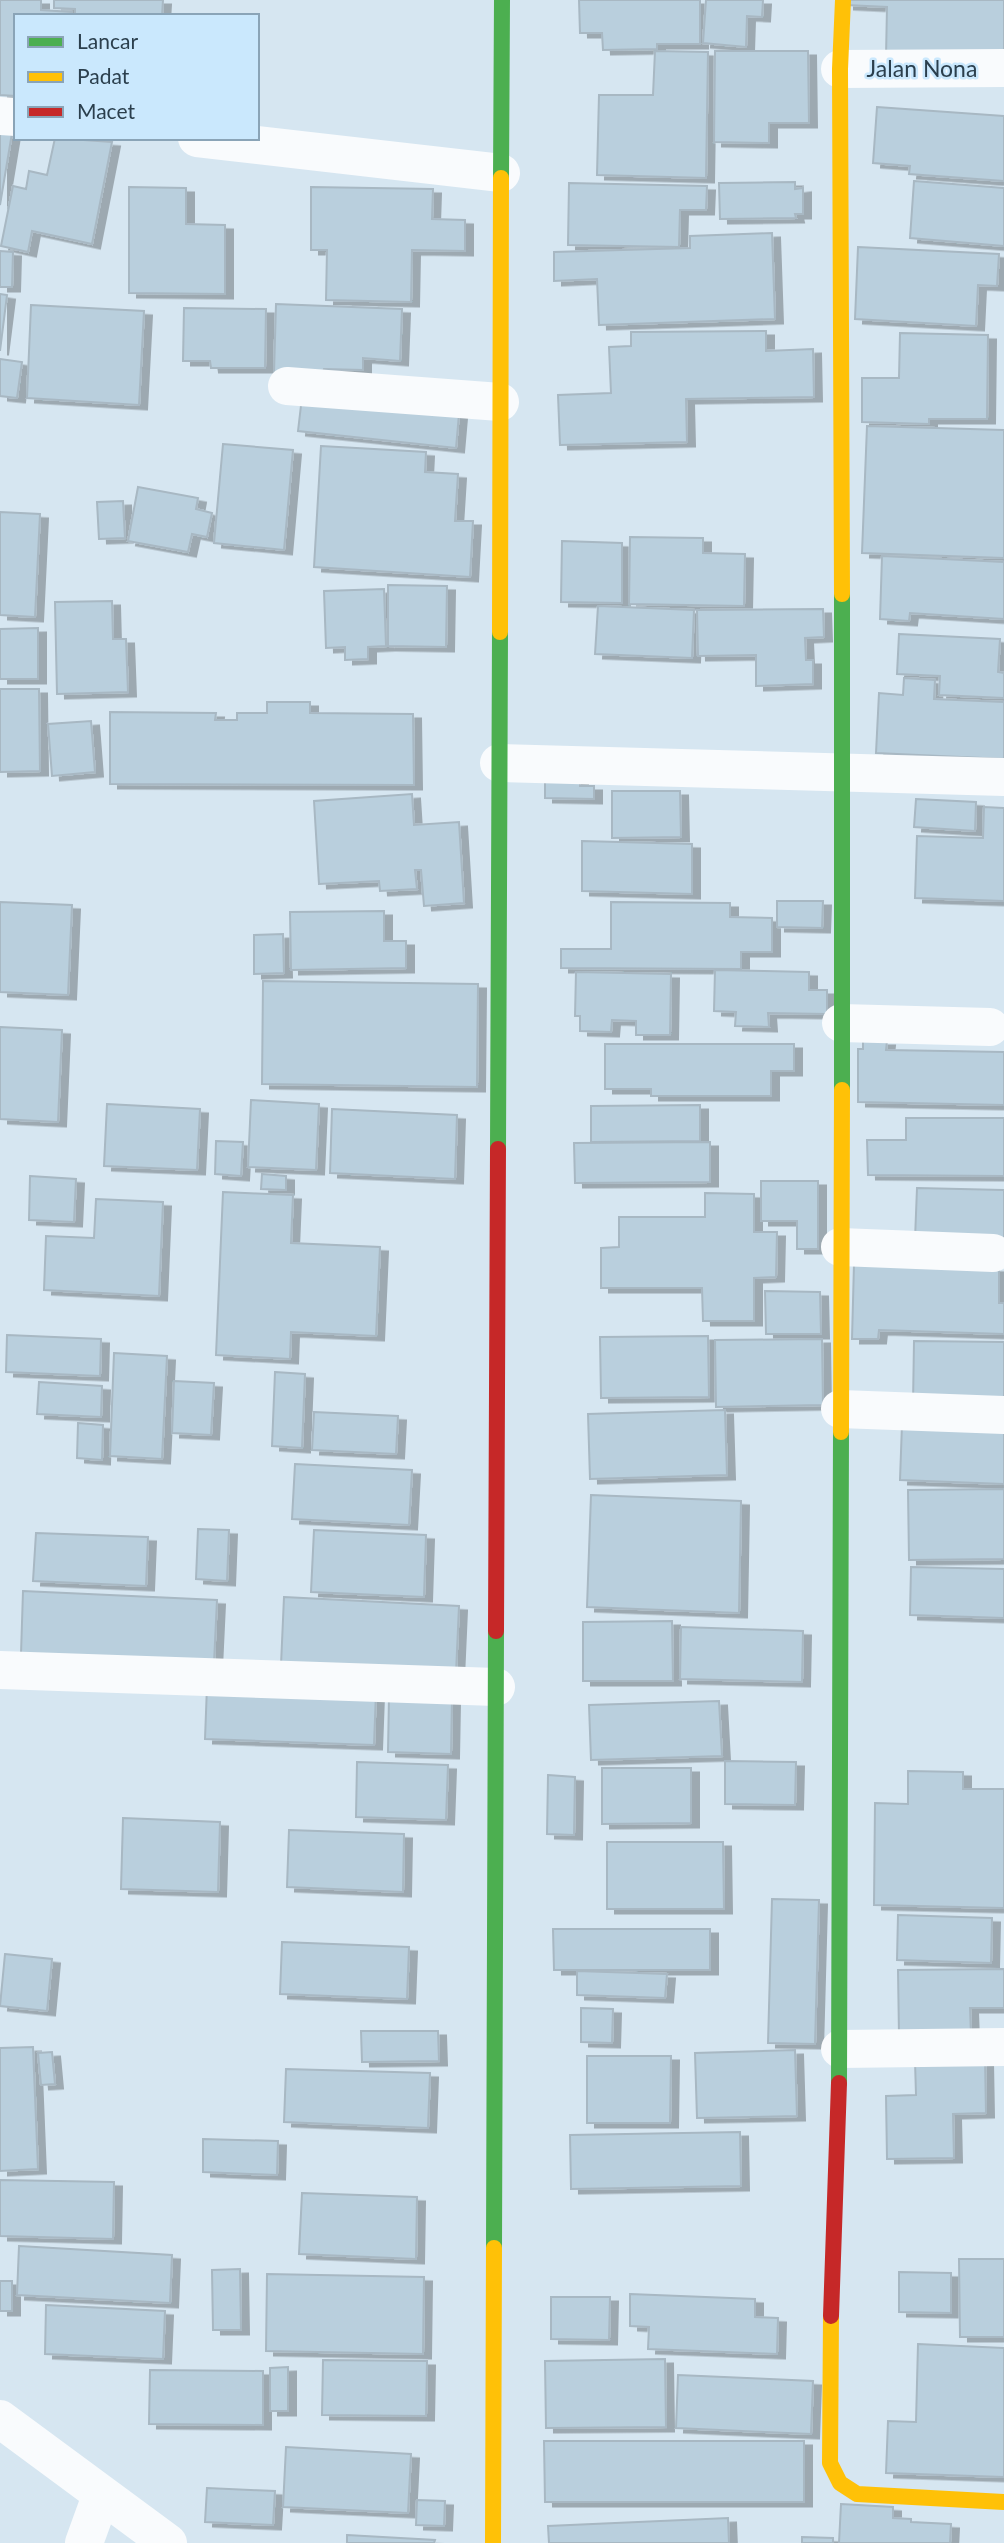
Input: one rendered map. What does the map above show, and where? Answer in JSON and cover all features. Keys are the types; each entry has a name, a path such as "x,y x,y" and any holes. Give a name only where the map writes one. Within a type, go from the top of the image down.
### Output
{"street":[{"path":"493,2543 502,0"},
{"path":"843,0 840,69 843,774 840,2049 828,2403 830,2463 840,2483 857,2494 1004,2502"},
{"name":"Jalan Nona","path":"840,69 1004,68"},
{"path":"214,140 501,173"},
{"path":"287,386 500,402"},
{"path":"499,763 1004,777"},
{"path":"841,1023 990,1027"},
{"path":"840,1247 993,1253"},
{"path":"840,1409 1004,1415"},
{"path":"0,1670 496,1687"},
{"path":"840,2049 1004,2047"},
{"path":"0,2419 168,2543"},
{"path":"84,2543 101,2496"}],"building":[{"path":"0,0 41,0 41,10 72,12 14,14 14,96 0,95"},
{"path":"54,0 163,0 162,14 75,14 75,9 54,8"},
{"path":"579,0 700,0 700,44 657,44 657,49 603,50 602,33 580,33"},
{"path":"706,0 763,0 762,17 747,16 746,47 703,43"},
{"path":"846,0 1004,0 1004,60 886,57 887,7 846,5"},
{"path":"655,51 708,52 706,178 597,175 599,95 653,95"},
{"path":"715,51 808,51 809,123 769,123 769,143 714,142"},
{"path":"877,107 1004,116 1004,181 909,174 910,166 873,163"},
{"path":"0,125 13,127 0,205"},
{"path":"55,140 112,142 92,244 32,231 28,252 1,246 13,186 26,189 29,171 47,175"},
{"path":"914,181 1004,188 1004,246 910,238"},
{"path":"795,182 795,189 803,188 803,214 795,214 796,218 720,219 719,183"},
{"path":"569,183 707,186 706,210 680,210 679,247 568,245"},
{"path":"129,187 186,188 186,224 225,225 225,294 129,293"},
{"path":"311,187 433,189 432,219 465,220 465,251 412,250 411,302 326,300 327,250 311,250"},
{"path":"772,233 775,319 599,325 597,279 554,281 554,252 690,248 690,236"},
{"path":"858,247 999,254 997,286 978,285 976,326 855,319"},
{"path":"0,251 13,252 12,287 0,287"},
{"path":"0,294 7,295 0,351"},
{"path":"276,304 402,309 400,361 363,358 363,370 324,369 323,375 274,373"},
{"path":"31,305 144,311 139,405 27,398"},
{"path":"184,308 266,309 265,368 211,368 210,361 183,361"},
{"path":"766,331 766,351 813,349 814,397 686,399 687,442 560,445 558,395 611,393 609,347 631,346 631,332"},
{"path":"900,333 988,335 987,419 929,419 929,424 862,422 862,378 899,378"},
{"path":"0,359 22,362 17,398 0,396"},
{"path":"302,397 459,414 456,448 298,431"},
{"path":"867,426 1004,430 1004,558 862,553"},
{"path":"223,444 293,450 284,550 214,543"},
{"path":"321,446 426,452 425,472 458,474 455,521 473,521 470,577 314,567"},
{"path":"138,487 198,498 196,509 212,513 207,537 192,534 188,552 128,541"},
{"path":"123,501 125,538 99,539 97,502"},
{"path":"0,512 40,514 35,617 0,615"},
{"path":"630,537 703,538 703,553 745,554 744,606 629,604"},
{"path":"562,541 622,543 622,603 561,602"},
{"path":"882,556 1004,562 1004,619 910,613 909,621 880,619"},
{"path":"388,585 447,586 446,647 388,646"},
{"path":"384,589 386,646 368,647 368,659 345,660 345,647 326,648 324,591"},
{"path":"112,601 113,639 126,639 128,692 57,694 55,602"},
{"path":"598,606 694,610 692,658 595,654"},
{"path":"823,609 824,637 805,638 806,660 813,660 813,684 756,686 756,655 698,656 697,610"},
{"path":"38,628 38,679 0,679 0,629"},
{"path":"899,634 1000,639 998,672 1004,673 1004,698 939,695 940,676 897,674"},
{"path":"904,678 935,680 934,699 1004,702 1004,759 876,753 879,693 903,695"},
{"path":"0,689 39,689 40,771 0,772"},
{"path":"267,702 310,702 310,713 413,714 414,785 110,784 110,712 216,713 215,720 237,720 237,713 267,713"},
{"path":"91,721 95,772 52,776 48,724"},
{"path":"545,773 580,775 580,786 594,786 594,799 545,798"},
{"path":"612,791 680,791 681,837 612,838"},
{"path":"412,794 414,825 459,822 464,903 424,906 421,870 415,870 417,889 380,891 379,881 319,884 314,801"},
{"path":"916,799 976,802 975,831 914,827"},
{"path":"984,807 1004,808 1004,901 915,898 917,836 983,838"},
{"path":"582,841 692,844 692,894 582,891"},
{"path":"777,901 823,901 822,928 777,927"},
{"path":"0,902 72,905 68,995 0,992"},
{"path":"611,902 730,903 730,917 772,918 772,952 741,952 741,969 561,968 561,949 611,949"},
{"path":"384,911 384,941 406,941 406,968 291,970 290,912"},
{"path":"283,934 284,973 254,974 254,935"},
{"path":"715,970 809,972 809,990 827,990 827,1014 768,1013 769,1027 735,1026 736,1012 714,1011"},
{"path":"576,972 671,974 670,1035 636,1035 636,1021 612,1020 611,1032 580,1031 580,1016 575,1016"},
{"path":"263,981 478,984 477,1087 262,1084"},
{"path":"0,1027 62,1030 58,1122 0,1119"},
{"path":"863,1041 887,1041 886,1050 1004,1052 1004,1105 858,1102 858,1049 863,1049"},
{"path":"605,1044 794,1044 794,1071 771,1071 771,1096 651,1096 651,1089 605,1089"},
{"path":"251,1100 319,1104 316,1170 248,1167"},
{"path":"107,1104 200,1109 197,1170 104,1166"},
{"path":"700,1105 700,1141 591,1142 591,1106"},
{"path":"332,1109 457,1115 455,1179 330,1173"},
{"path":"906,1118 1004,1118 1004,1176 868,1175 867,1140 906,1140"},
{"path":"216,1141 243,1142 241,1176 215,1174"},
{"path":"710,1142 710,1182 575,1183 574,1143"},
{"path":"262,1174 286,1176 286,1190 261,1189"},
{"path":"30,1176 76,1179 74,1222 29,1220"},
{"path":"761,1181 818,1181 818,1249 797,1249 797,1221 761,1221"},
{"path":"917,1188 1004,1190 1004,1242 915,1239"},
{"path":"223,1192 293,1195 291,1243 380,1247 376,1336 291,1332 290,1359 216,1355"},
{"path":"705,1193 754,1194 754,1232 777,1232 776,1277 754,1278 754,1321 703,1321 702,1288 601,1288 601,1248 619,1247 619,1217 705,1217"},
{"path":"96,1199 163,1202 159,1296 44,1290 46,1236 94,1238"},
{"path":"854,1264 999,1268 999,1303 1004,1303 1004,1334 879,1330 878,1339 852,1339"},
{"path":"765,1291 820,1292 821,1334 766,1334"},
{"path":"7,1335 101,1339 100,1376 6,1372"},
{"path":"708,1336 709,1397 601,1398 600,1337"},
{"path":"822,1339 823,1405 716,1407 715,1340"},
{"path":"914,1341 1004,1342 1004,1406 913,1404"},
{"path":"114,1353 167,1356 162,1459 110,1456"},
{"path":"275,1372 305,1374 302,1448 272,1446"},
{"path":"174,1381 214,1383 211,1435 172,1433"},
{"path":"39,1382 102,1386 101,1417 37,1414"},
{"path":"725,1410 727,1475 590,1479 588,1414"},
{"path":"314,1412 398,1416 396,1454 312,1450"},
{"path":"78,1423 103,1425 102,1460 77,1458"},
{"path":"902,1424 1004,1428 1004,1484 900,1480"},
{"path":"295,1464 412,1470 409,1525 292,1519"},
{"path":"1004,1489 1004,1559 909,1560 908,1490"},
{"path":"591,1495 741,1501 739,1613 587,1607"},
{"path":"198,1529 229,1530 227,1581 196,1579"},
{"path":"314,1530 426,1535 424,1597 311,1592"},
{"path":"36,1533 148,1537 146,1586 33,1581"},
{"path":"911,1567 1004,1569 1004,1618 910,1615"},
{"path":"23,1591 217,1600 214,1663 21,1654"},
{"path":"284,1597 459,1606 456,1673 281,1665"},
{"path":"672,1621 673,1681 583,1681 583,1622"},
{"path":"681,1627 803,1631 802,1682 680,1679"},
{"path":"207,1686 376,1692 374,1745 205,1739"},
{"path":"389,1696 452,1698 451,1754 388,1752"},
{"path":"719,1701 722,1756 591,1760 589,1705"},
{"path":"725,1761 796,1762 795,1805 725,1804"},
{"path":"357,1762 448,1765 446,1820 356,1817"},
{"path":"602,1768 691,1768 691,1823 602,1824"},
{"path":"908,1771 963,1772 963,1789 1004,1789 1004,1908 874,1905 875,1803 908,1804"},
{"path":"548,1775 575,1777 574,1835 547,1834"},
{"path":"123,1818 220,1822 218,1892 121,1889"},
{"path":"289,1830 404,1834 403,1892 287,1887"},
{"path":"607,1842 723,1842 724,1909 607,1909"},
{"path":"772,1899 819,1900 815,2044 768,2043"},
{"path":"898,1915 992,1918 991,1963 897,1960"},
{"path":"553,1929 710,1929 710,1970 554,1970"},
{"path":"282,1942 409,1947 407,1999 280,1994"},
{"path":"5,1954 52,1959 47,2011 0,2006"},
{"path":"1004,1969 1004,2008 970,2008 971,2035 899,2036 898,1970"},
{"path":"577,1971 667,1974 665,1998 577,1995"},
{"path":"581,2008 613,2009 612,2043 581,2042"},
{"path":"361,2031 438,2031 439,2061 362,2062"},
{"path":"33,2047 38,2169 0,2171 0,2048"},
{"path":"795,2050 797,2116 697,2118 695,2053"},
{"path":"52,2052 55,2084 41,2085 38,2053"},
{"path":"587,2056 671,2056 670,2123 587,2123"},
{"path":"985,2058 986,2113 953,2114 954,2158 887,2159 886,2096 916,2095 915,2061"},
{"path":"286,2069 430,2073 428,2128 284,2122"},
{"path":"740,2132 741,2186 571,2189 570,2135"},
{"path":"203,2139 278,2141 277,2175 203,2172"},
{"path":"0,2180 114,2182 113,2239 0,2236"},
{"path":"302,2193 417,2197 416,2259 299,2254"},
{"path":"19,2246 172,2255 170,2303 17,2295"},
{"path":"959,2259 1004,2259 1004,2337 960,2337"},
{"path":"240,2269 241,2330 213,2330 212,2270"},
{"path":"899,2272 951,2273 951,2313 899,2312"},
{"path":"267,2274 424,2277 423,2354 266,2351"},
{"path":"0,2281 12,2281 12,2311 0,2311"},
{"path":"630,2294 755,2299 755,2317 778,2318 777,2354 648,2349 649,2327 630,2326"},
{"path":"551,2297 610,2297 609,2340 551,2339"},
{"path":"46,2305 165,2311 163,2359 45,2354"},
{"path":"918,2344 1004,2348 1004,2477 886,2473 888,2421 916,2422"},
{"path":"665,2359 666,2427 546,2428 545,2361"},
{"path":"323,2360 427,2361 426,2416 322,2415"},
{"path":"288,2367 288,2411 270,2411 270,2368"},
{"path":"150,2370 263,2371 263,2425 149,2424"},
{"path":"678,2375 813,2381 811,2434 676,2428"},
{"path":"544,2441 804,2441 804,2502 545,2502"},
{"path":"286,2447 411,2454 408,2513 283,2507"},
{"path":"207,2488 275,2491 273,2525 205,2522"},
{"path":"417,2500 445,2501 444,2526 416,2525"},
{"path":"841,2504 893,2507 893,2518 911,2519 911,2522 951,2524 950,2543 839,2543"},
{"path":"728,2518 729,2543 549,2543 548,2526"},
{"path":"347,2535 435,2540 434,2543 347,2543"},
{"path":"802,2537 833,2538 833,2543 802,2543"}],"traffic: fast":[{"path":"501,178 502,0"},
{"path":"842,594 842,1090"},
{"path":"498,1149 500,632"},
{"path":"839,2083 841,1432"},
{"path":"494,2248 496,1631"}],"traffic: slow":[{"path":"842,594 840,69 843,0"},
{"path":"500,632 501,178"},
{"path":"841,1432 842,1090"},
{"path":"493,2543 494,2248"},
{"path":"831,2316 830,2463 840,2483 857,2494 1004,2502"}],"traffic: jam":[{"path":"496,1631 498,1149"},
{"path":"831,2316 839,2083"}]}
